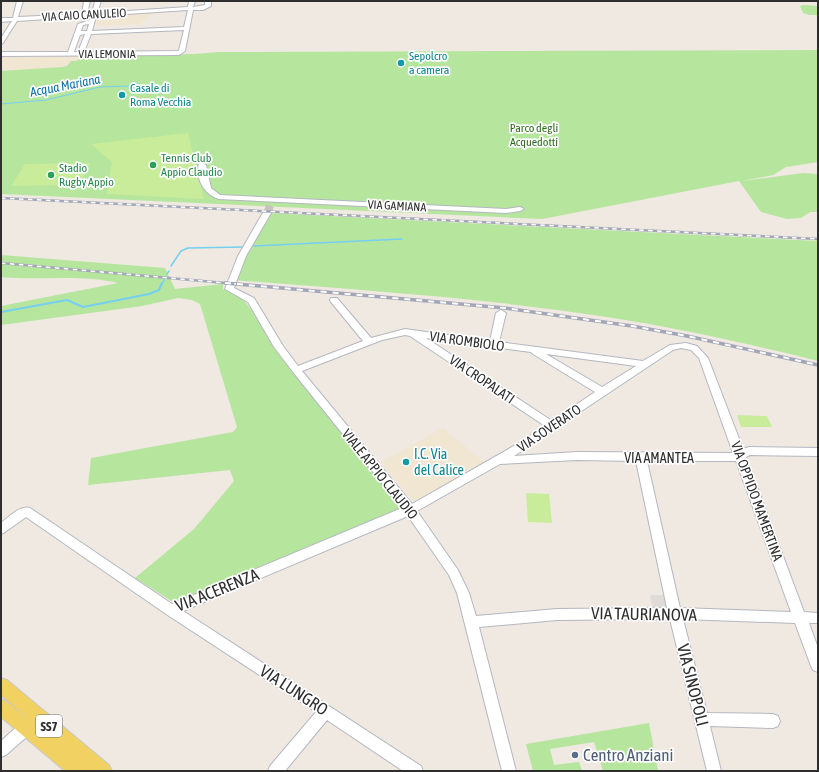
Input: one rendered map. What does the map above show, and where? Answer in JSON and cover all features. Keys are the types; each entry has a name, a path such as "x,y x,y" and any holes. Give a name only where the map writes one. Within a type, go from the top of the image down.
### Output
{"main road":[{"name":"SS7","path":"1,685 103,771"},
{"name":"SS7","path":"1,707 79,771"}],"street":[{"path":"1,42 15,19 20,1"},
{"path":"84,15 87,1"},
{"path":"81,52 95,14 98,1"},
{"path":"78,33 188,28 192,1"},
{"name":"VIA CAIO CANULEIO","path":"1,20 207,7 208,1"},
{"path":"72,52 81,24 92,21"},
{"name":"VIA LEMONIA","path":"1,54 72,52 179,53 182,51 188,28"},
{"path":"202,165 207,190 212,194 271,206"},
{"name":"VIA GAMIANA","path":"271,206 506,210 520,208"},
{"name":"VIALE APPIO CLAUDIO","path":"271,206 255,236 242,255 228,288 251,300 279,347 296,370 410,510 454,574 463,593 509,771"},
{"path":"334,300 369,342"},
{"path":"494,345 501,313"},
{"name":"VIA ROMBIOLO","path":"296,370 397,333 412,333 644,364"},
{"name":"VIA CROPALATI","path":"412,333 552,426"},
{"name":"VIA SOVERATO","path":"410,510 499,461 644,364 672,347 685,346"},
{"name":"VIA OPPIDO MAMERTINA","path":"685,346 695,349 701,354 818,666"},
{"path":"533,350 602,392"},
{"name":"VIA AMANTEA","path":"499,461 567,456 709,458 740,455 748,451 818,452"},
{"name":"VIA SINOPOLI","path":"641,458 676,614 714,771"},
{"name":"VIA ACERENZA","path":"1,529 26,511 171,610 410,510"},
{"name":"VIA LUNGRO","path":"171,610 416,771"},
{"name":"VIA TAURIANOVA","path":"471,622 558,613 676,614 818,618"},
{"path":"275,771 326,711"},
{"path":"701,719 773,721"},
{"path":"1,750 26,728"}],"shaded area":[{"path":"151,12 150,17 139,24 96,26 99,15"},
{"path":"1,56 81,56 77,61 62,67 1,71"},
{"path":"443,428 486,464 414,502 381,462"},
{"path":"650,595 672,595 675,614 654,614"}],"green space":[{"path":"800,6 818,6 818,15 803,13"},
{"name":"Parco degli Acquedotti","path":"818,50 818,162 786,167 773,175 742,181 803,173 818,174 818,212 810,212 801,218 787,219 761,212 739,181 542,219 1,194 1,71 62,67 67,66 71,61 77,61 81,56 195,54 219,52"},
{"name":"Tennis Club Appio Claudio","path":"188,133 204,199 107,194 112,162 91,144"},
{"name":"Stadio Rugby Appio","path":"90,163 79,185 11,186 25,164"},
{"path":"270,213 818,241 818,361 687,331 561,310 421,295 234,280"},
{"path":"1,255 165,268 175,289 223,284 223,289 243,299 404,508 173,602 135,578 194,529 234,481 230,470 88,485 91,458 233,432 237,427 200,304 192,300 178,298 142,306 1,325 1,306 118,283 104,280 75,278 1,277"},
{"path":"737,415 767,416 772,427 741,427"},
{"path":"526,493 549,494 552,523 528,522"},
{"path":"649,723 658,771 603,771 594,742 550,749 554,765 579,762 582,771 533,771 526,744"}],"waterway":[{"name":"Acqua Mariana","path":"1,104 46,100 100,87 128,86 138,83"},
{"path":"253,246 402,239"},
{"path":"171,266 181,251 188,248 243,247"},
{"path":"162,284 165,278"},
{"path":"1,312 67,300 83,307 149,294 159,290 162,283"}],"tunnel":[{"path":"267,213 271,204"}],"railway":[{"path":"1,198 818,239"},
{"path":"1,263 236,284"},
{"path":"225,283 505,308 632,326 687,336 818,365"}],"place":[{"name":"Sepolcro a camera","path":"401,63"},
{"name":"Casale di Roma Vecchia","path":"122,95"},
{"name":"Tennis Club Appio Claudio","path":"153,165"},
{"name":"Stadio Rugby Appio","path":"51,175"},
{"name":"I.C. Via del Calice","path":"406,462"},
{"name":"Centro Anziani","path":"575,755"}]}
